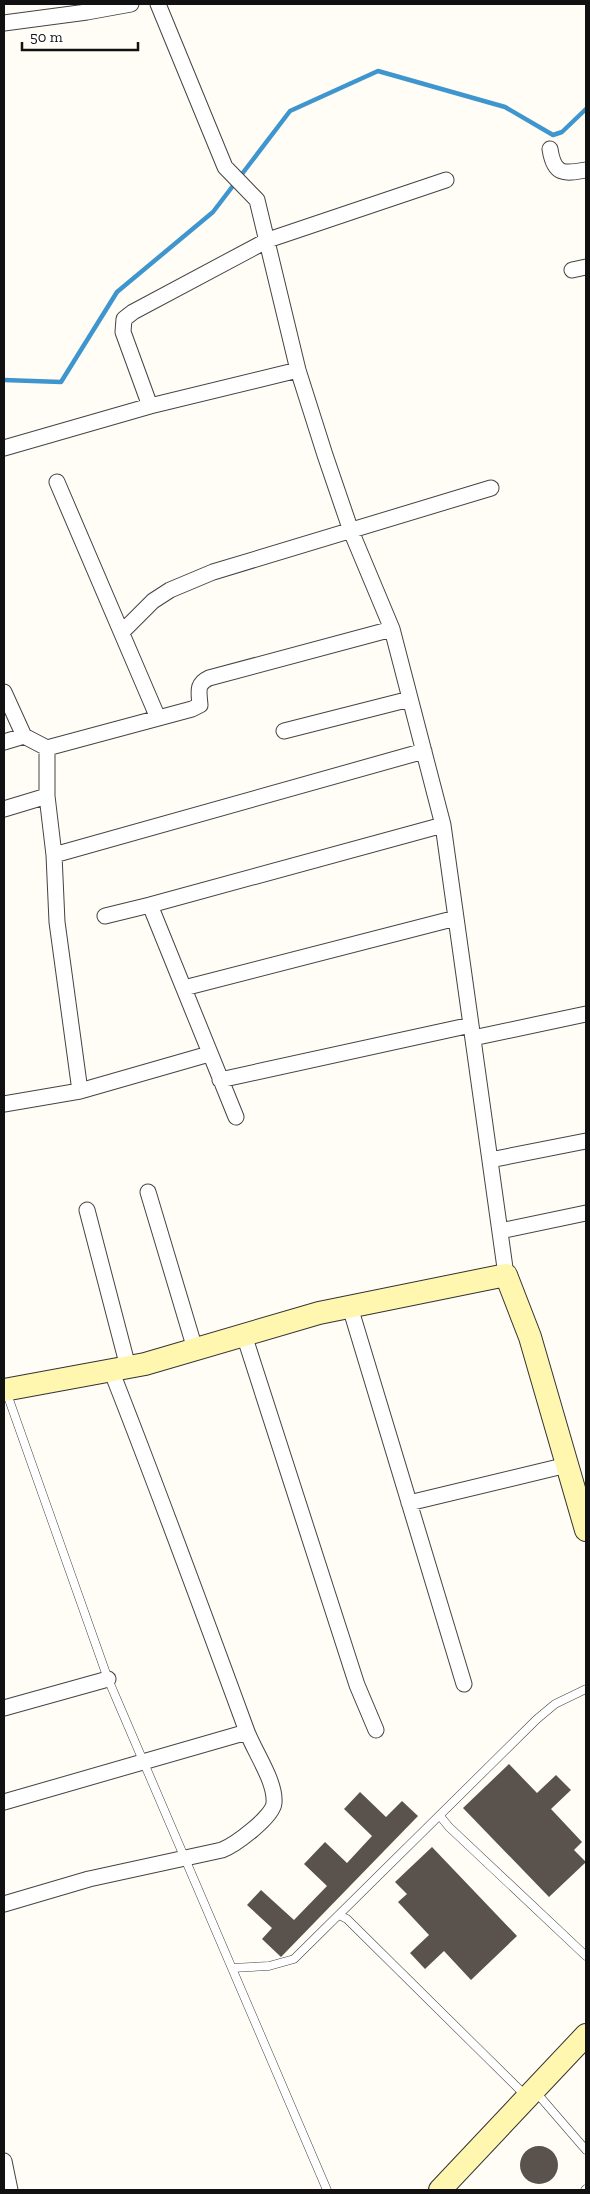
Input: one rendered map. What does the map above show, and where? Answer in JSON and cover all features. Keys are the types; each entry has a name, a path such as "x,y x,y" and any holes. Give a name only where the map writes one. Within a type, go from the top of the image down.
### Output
{"street":[{"path":"4,23 131,4"},
{"path":"158,4 225,167 257,200 298,370 351,531 392,629 443,825 506,1276 530,1336 586,1530"},
{"path":"550,149 552,164 558,170 568,173 586,170"},
{"path":"150,406 123,332 124,319 132,312 268,240 446,180"},
{"path":"4,448 150,406 298,370"},
{"path":"57,482 158,718"},
{"path":"122,632 153,602 170,590 213,572 491,488"},
{"path":"4,692 24,736 47,748 198,707 200,705 199,686 210,678 392,629"},
{"path":"284,731 410,699"},
{"path":"4,742 24,736"},
{"path":"47,748 46,796 54,855 57,922 80,1091"},
{"path":"54,855 424,751"},
{"path":"4,809 46,796"},
{"path":"105,916 150,906 443,825"},
{"path":"150,906 236,1117"},
{"path":"184,988 456,918"},
{"path":"220,1080 472,1032 586,1014"},
{"path":"4,1104 80,1091 209,1054"},
{"path":"490,1160 586,1142"},
{"path":"148,1192 195,1349"},
{"path":"4,1904 90,1879 234,1846 268,1814 274,1804 273,1790 247,1732 120,1368 87,1210"},
{"path":"500,1231 586,1213"},
{"path":"4,1387 144,1364 319,1313 506,1276"},
{"path":"350,1307 464,1684"},
{"path":"244,1335 356,1685 376,1730"},
{"path":"409,1503 567,1465"},
{"path":"4,1708 108,1679"},
{"path":"4,1802 247,1732"},
{"path":"440,2190 586,2035"},
{"path":"4,2161 10,2190"}],"lane":[{"path":"4,1387 108,1679 327,2190"},
{"path":"232,1968 269,1966 294,1959 549,1709 555,1704 586,1690"},
{"path":"440,1816 456,1834 586,1956"},
{"path":"339,1915 354,1926 531,2094 586,2150"}],"building":[{"path":"509,1764 537,1793 556,1775 571,1790 551,1809 582,1842 574,1850 586,1862 549,1897 463,1808"},
{"path":"360,1792 386,1817 402,1801 418,1816 281,1957 262,1939 272,1928 247,1905 261,1890 294,1920 327,1886 304,1864 325,1842 347,1863 372,1836 344,1809"},
{"path":"432,1847 517,1936 471,1980 444,1951 425,1969 410,1953 429,1935 398,1902 407,1894 395,1882"},
{"path":"539,2146 553,2151 558,2165 553,2179 539,2184 525,2179 520,2165 525,2151"}],"waterway":[{"path":"4,380 61,382 117,292 213,212 290,111 378,71 505,107 553,135 562,132 586,109"}]}
